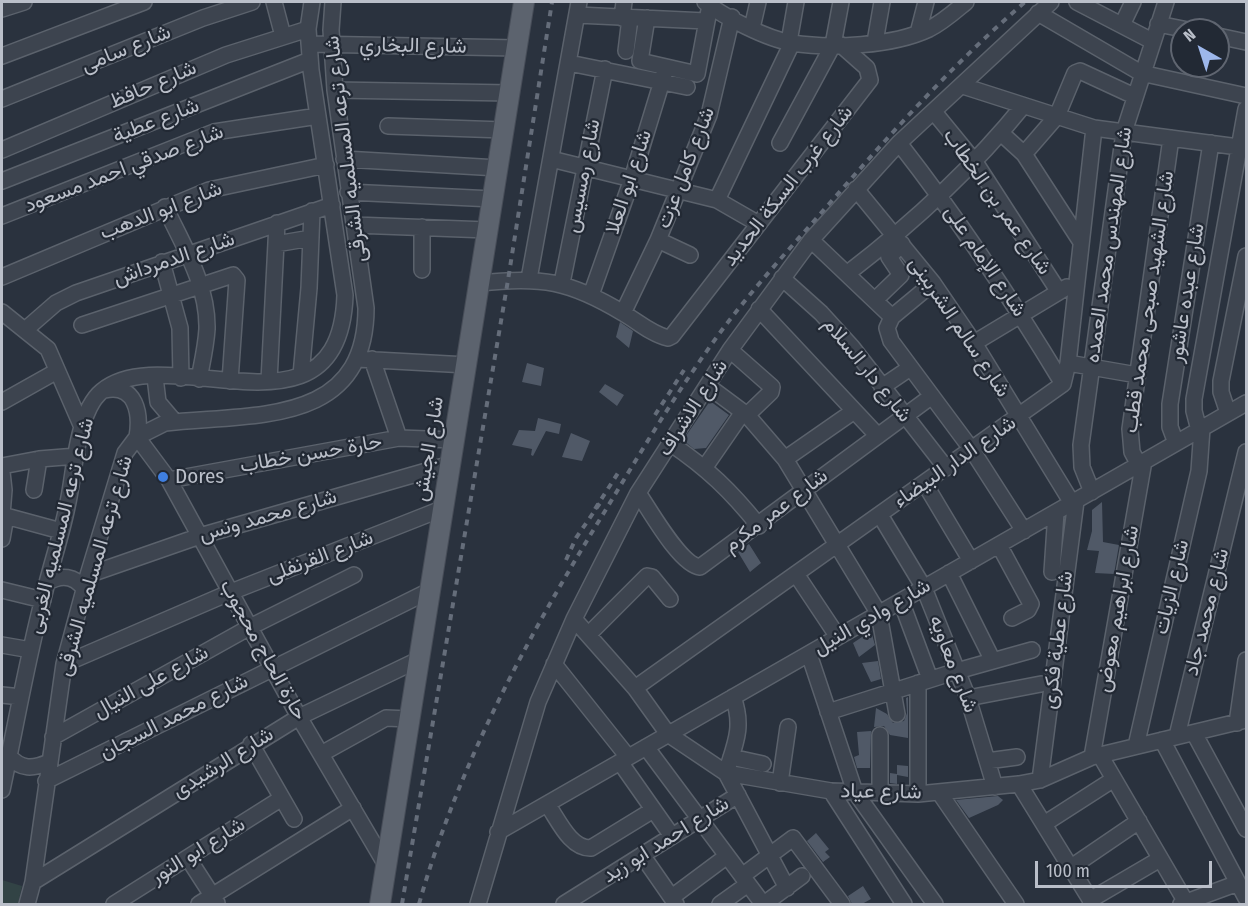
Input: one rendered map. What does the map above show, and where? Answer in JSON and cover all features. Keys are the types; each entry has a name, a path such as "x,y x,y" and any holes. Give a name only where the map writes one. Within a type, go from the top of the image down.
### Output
{"main road":[{"name":"شارع الجيش","path":"380,904 524,2"}],"street":[{"path":"2,9 24,2"},
{"path":"2,56 144,2"},
{"name":"شارع سامى","path":"2,99 203,18 252,2"},
{"path":"274,2 283,36"},
{"name":"شارع ترعه المسلميه الغربى","path":"2,784 31,650 61,531 82,427 92,405 102,391 129,380 155,376 269,381 300,375 309,372 327,354 342,319 345,295 310,60 308,36 312,2"},
{"name":"شارع ترعه المسلميه الشرقى","path":"27,904 33,882 64,664 125,453 137,437 156,425 296,410 314,402 335,388 365,359 366,308 335,90 332,44 333,2"},
{"path":"624,2 626,51"},
{"path":"752,28 758,2"},
{"path":"717,200 790,43 796,2"},
{"path":"780,143 837,45 842,2"},
{"path":"875,42 882,2"},
{"path":"918,33 926,2"},
{"path":"569,63 664,75 696,74 708,3 772,38 790,43 837,45 875,42 918,33 950,16 966,2"},
{"name":"شارع الاشراف","path":"478,904 538,702 574,619 638,493 730,350 811,240 899,143 1051,2"},
{"path":"1077,2 1152,41"},
{"path":"1122,25 1133,2"},
{"name":"شارع المهندس محمد العمده","path":"1092,492 1085,477 1080,456 1124,132 1141,73 1166,2"},
{"path":"529,279 578,8 626,18 706,21"},
{"path":"1038,13 1141,73 1246,96"},
{"name":"شارع كامل عزت","path":"623,313 658,240 709,115 732,17"},
{"path":"647,18 639,60 687,87"},
{"path":"1158,24 1170,26"},
{"name":"شارع حافظ","path":"2,150 226,55 283,36 308,36"},
{"name":"شارع البخاري","path":"308,36 332,44 517,48"},
{"path":"1230,39 1246,42"},
{"name":"شارع غرب السكة الحديد","path":"623,313 661,336 672,336 678,330 757,223 870,80 867,68 837,45"},
{"name":"شارع عطية","path":"2,181 310,60"},
{"name":"شارع رمسيس","path":"562,283 605,69"},
{"path":"1024,154 1057,116 1072,76 1080,71 1134,96"},
{"name":"شارع ابو العلا","path":"591,295 632,179 664,75"},
{"path":"963,86 1094,128 1243,148"},
{"path":"335,90 510,93"},
{"path":"875,300 896,281 901,273 889,255 899,240 975,162 1023,106"},
{"name":"شارع الزيات","path":"1136,746 1199,471 1201,429 1194,411 1194,399 1243,148 1246,109"},
{"name":"شارع عمر بن الخطاب","path":"934,112 975,162 1059,292"},
{"name":"شارع صدقي احمد مسعود","path":"2,216 214,132 318,116"},
{"path":"388,126 504,130"},
{"path":"1063,384 1068,363 1094,128"},
{"path":"1001,133 1024,154 1081,242"},
{"name":"شارع الشهيد صبحى محمد قطب","path":"1142,463 1130,441 1137,375 1171,138"},
{"name":"شارع الإمام على","path":"899,143 940,196 1021,314 1063,384"},
{"name":"شارع عبده عاشور","path":"1176,444 1170,427 1170,404 1211,143"},
{"path":"344,159 498,168"},
{"path":"551,159 717,200 757,223"},
{"name":"شارع ابو الدهب","path":"2,277 165,207 232,184 326,165"},
{"name":"شارع سالم الشربينى","path":"856,189 933,283 974,343 1074,502"},
{"path":"348,192 493,199"},
{"name":"شارع الدمرداش","path":"25,330 65,298 186,253 332,205"},
{"path":"165,207 200,284 207,328 199,379"},
{"path":"300,375 312,211"},
{"path":"269,381 277,223"},
{"path":"354,225 488,230"},
{"path":"422,227 422,270"},
{"path":"276,244 311,238"},
{"path":"658,240 690,255"},
{"path":"811,240 848,273 892,318"},
{"path":"848,273 899,240"},
{"path":"1228,413 1221,392 1221,381 1246,256"},
{"path":"162,262 180,328 181,378"},
{"path":"82,325 200,284 235,276 237,280 230,381"},
{"name":"شارع دار السلام","path":"782,278 821,313 946,468"},
{"path":"480,283 529,279 562,283 591,295 623,313"},
{"path":"896,281 913,302"},
{"path":"974,343 1076,281"},
{"path":"933,283 892,318 887,325 888,336 972,450 1024,531"},
{"path":"759,309 878,436"},
{"path":"2,312 46,346 82,427"},
{"path":"705,467 745,414 771,392 772,387 730,350"},
{"path":"399,438 365,359 467,365"},
{"path":"1068,363 1137,375"},
{"path":"882,387 910,368"},
{"path":"2,402 57,371"},
{"path":"155,376 158,402 175,422"},
{"name":"شارع الدار البيضاء","path":"635,688 1063,384"},
{"path":"708,386 745,414 785,459 879,614 897,714"},
{"path":"102,391 119,390 132,398 139,419 137,437"},
{"name":"شارع عمر مكرم","path":"638,493 680,554 697,567 705,565 932,396"},
{"name":"شارع وادي النيل","path":"498,832 1246,403"},
{"path":"785,459 854,411"},
{"name":"حارة الحاج محجوب","path":"137,437 169,480 299,717 386,865"},
{"name":"حارة حسن خطاب","path":"169,480 399,438 455,440"},
{"path":"670,443 705,467 735,496 759,526"},
{"name":"شارع محمد جاد","path":"1169,738 1246,452"},
{"path":"2,466 39,459 77,456"},
{"path":"34,490 39,459"},
{"name":"شارع ابراهيم معوض","path":"1096,756 1142,463"},
{"name":"شارع محمد ونس","path":"86,582 200,536 451,464"},
{"path":"2,472 4,490 2,539"},
{"path":"925,484 971,561"},
{"name":"شارع عطية فكرى","path":"1040,780 1074,502"},
{"name":"شارع القرنفلى","path":"64,664 231,592 444,508"},
{"path":"1052,572 1056,512"},
{"name":"شارع معاويه","path":"880,515 924,588 968,698 994,787"},
{"path":"3,516 61,531"},
{"path":"999,545 1031,604 1028,610 1012,618"},
{"path":"949,573 993,661"},
{"path":"796,574 837,637"},
{"name":"شارع على النيال","path":"53,737 250,627 354,575"},
{"path":"588,635 647,576 652,577 670,599"},
{"path":"48,583 64,577 86,582"},
{"path":"2,590 43,600"},
{"name":"شارع محمد السجان","path":"46,781 431,590"},
{"path":"900,601 924,681 918,794"},
{"name":"شارع عياد","path":"574,619 635,688 668,734 726,773 780,783 831,791 918,794 1019,784 1040,780 1096,756 1169,738 1242,726"},
{"path":"2,645 31,650"},
{"path":"828,712 957,670 1032,650"},
{"path":"809,654 855,792 935,904"},
{"name":"شارع الرشيدى","path":"33,882 251,744 299,717 420,659"},
{"path":"1242,726 1246,660"},
{"path":"554,664 624,760 672,836"},
{"path":"968,698 1041,684"},
{"path":"2,695 21,697"},
{"path":"733,697 740,719 726,773 787,888"},
{"path":"321,754 386,718 410,719"},
{"path":"780,783 788,727"},
{"path":"1194,733 1246,828"},
{"path":"880,735 880,793"},
{"path":"1169,738 1246,898"},
{"path":"251,744 294,819"},
{"path":"646,747 763,904 802,876"},
{"path":"7,753 20,766 27,768 49,762"},
{"path":"1096,756 1114,779 1185,904 1238,883"},
{"path":"731,757 763,764"},
{"path":"987,760 1017,757"},
{"path":"1044,824 1114,779"},
{"path":"1019,784 1091,902 1161,859"},
{"path":"831,791 904,904"},
{"path":"939,792 1016,904"},
{"name":"شارع احمد ابو زيد","path":"564,904 738,795"},
{"name":"شارع ابو النور","path":"114,904 282,798"},
{"path":"547,804 575,844 585,849 591,848 654,810"},
{"path":"199,904 215,900 353,808"},
{"path":"1070,867 1139,822"},
{"path":"720,904 769,855 789,839 795,839 842,904"},
{"path":"642,855 674,901 727,856"},
{"path":"188,858 215,900"}],"shaded area":[{"path":"2,880 22,886 18,904 2,904"}],"building":[{"path":"620,322 633,331 629,348 616,337"},
{"path":"527,363 544,368 541,386 522,382"},
{"path":"605,384 624,395 617,406 599,392"},
{"path":"710,401 729,415 706,448 694,449 683,440"},
{"path":"538,418 561,424 559,434 546,431 533,456 531,455 532,449 512,445 519,430 535,431"},
{"path":"571,433 590,441 582,461 562,457"},
{"path":"1102,502 1103,542 1119,545 1114,574 1095,573 1099,551 1087,550 1092,531 1092,510"},
{"path":"749,544 761,563 750,572 738,552"},
{"path":"871,631 875,645 859,657 853,643"},
{"path":"878,661 881,679 871,682 862,663"},
{"path":"908,697 908,738 890,735 884,726 874,727 876,708 887,714 893,723 904,721 907,713 906,698"},
{"path":"871,731 870,768 857,768 854,757 859,755 857,732"},
{"path":"897,765 908,766 908,777 897,775 897,784 890,783 890,773 897,774"},
{"path":"998,796 1003,800 998,805 969,818 956,800"},
{"path":"816,833 829,849 825,852 830,857 823,862 807,841"},
{"path":"863,886 871,899 862,904 852,904 848,896"}],"railway":[{"path":"402,904 508,280 552,2"},
{"path":"419,904 454,801 475,751 523,653 577,558 691,374 748,298 876,151 948,74 1025,2"},
{"path":"655,415 684,370"},
{"path":"595,509 618,473"},
{"path":"566,560 576,538 600,503"}],"place":[{"name":"Dores","path":"163,477"}]}
